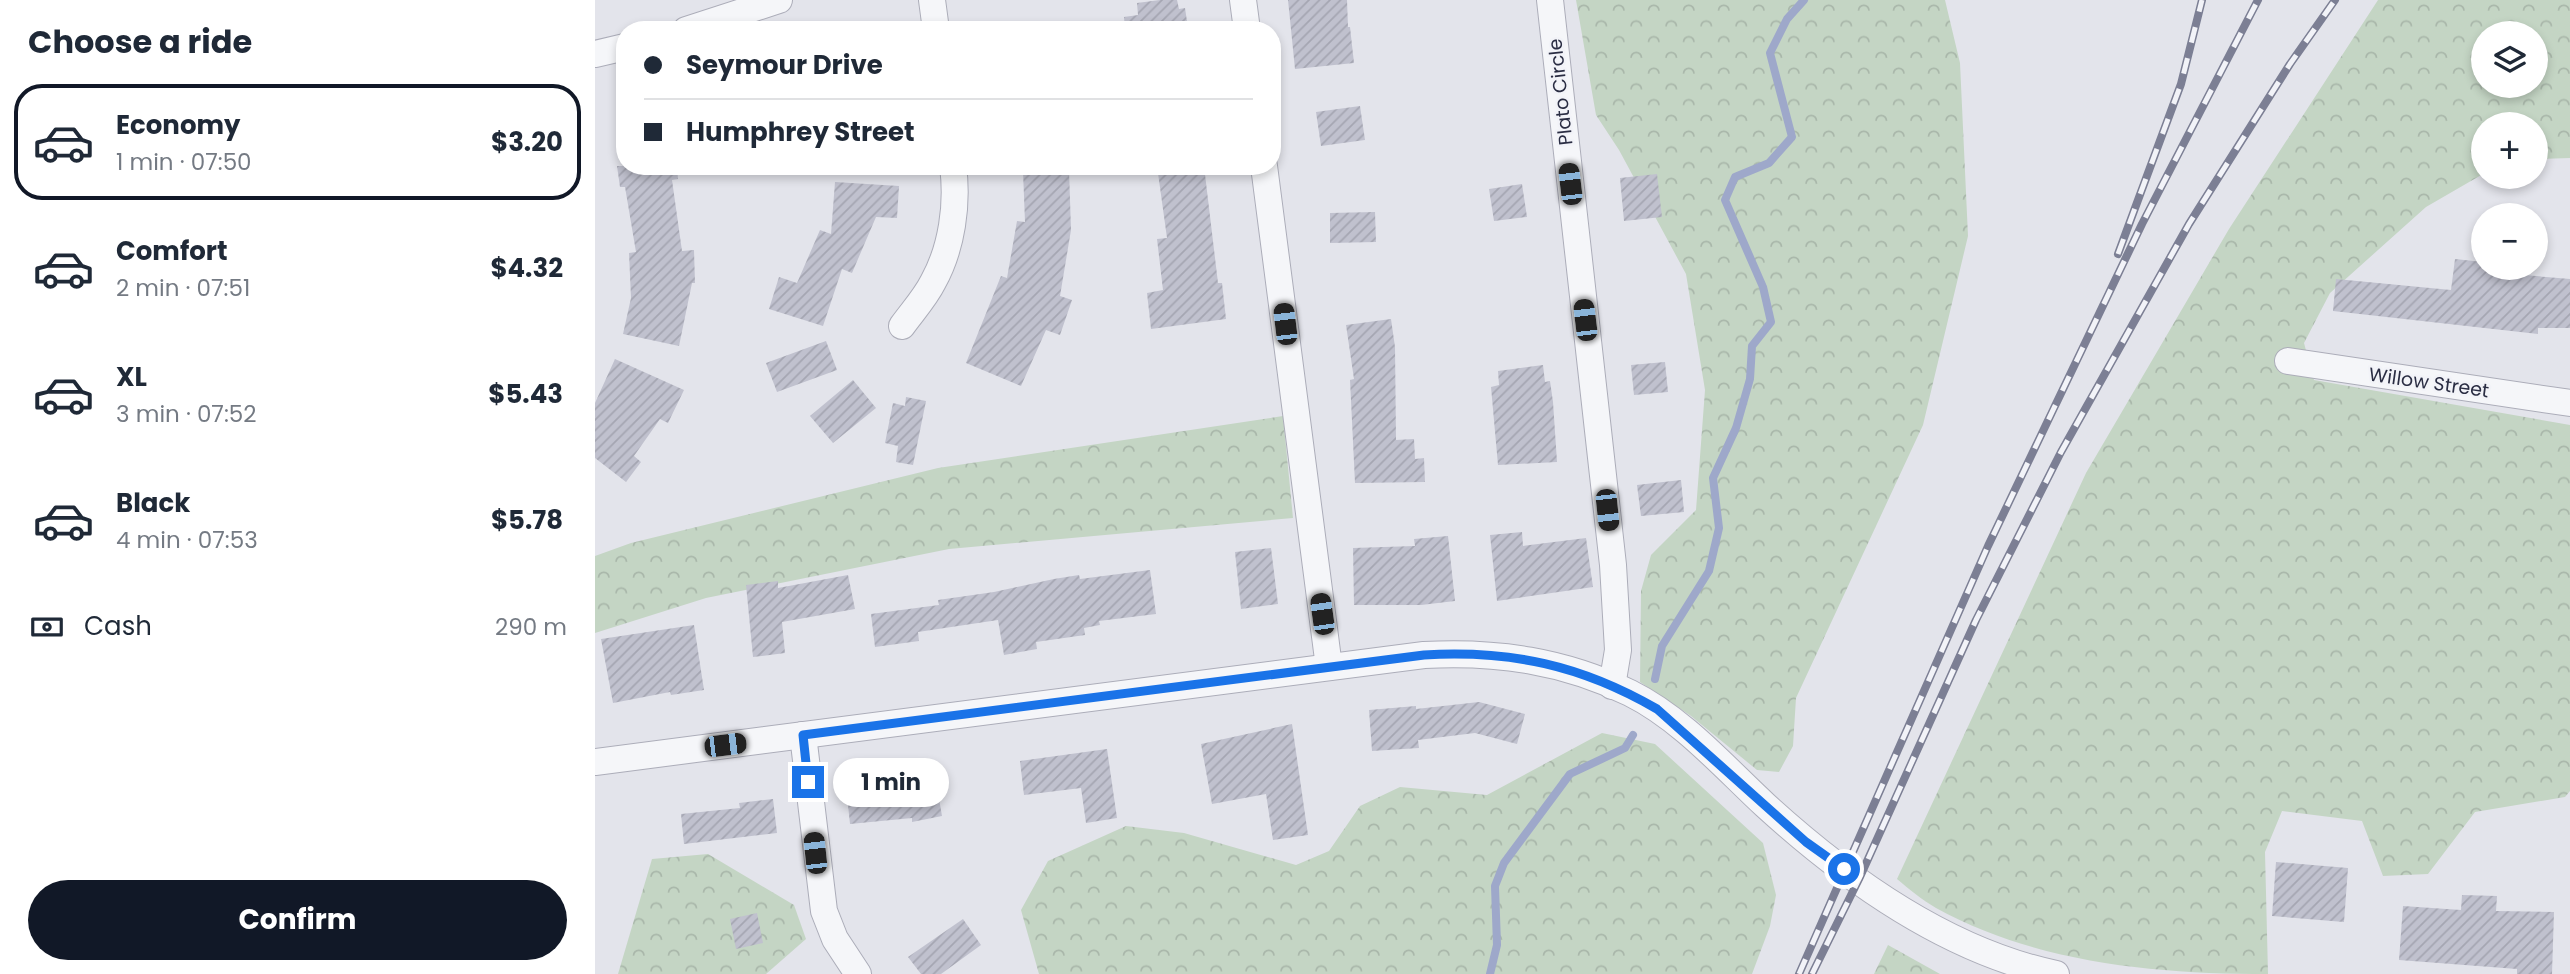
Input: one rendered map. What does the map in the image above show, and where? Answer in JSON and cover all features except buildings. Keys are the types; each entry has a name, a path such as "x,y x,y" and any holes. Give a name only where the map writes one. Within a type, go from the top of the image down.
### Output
{"street":[{"path":"714,21 779,0"},
{"path":"932,0 935,21"},
{"path":"1243,0 1246,21"},
{"name":"Plato Circle","path":"1550,0 1613,565 1618,650 1612,686"},
{"path":"595,54 616,49"},
{"path":"902,326 933,284 939,269 951,227 956,190 954,175"},
{"path":"1265,175 1329,667"},
{"name":"Willow Street","path":"2288,362 2570,403"},
{"path":"595,762 1424,655 1504,655 1562,667 1612,686 1657,709 1806,842 1896,905 1936,928 2010,961 2056,974"},
{"path":"803,735 824,911 835,939 858,974"}],"green space":[{"path":"1576,0 1945,0 1960,63 1968,236 1923,425 1796,698 1793,746 1779,772 1757,770 1691,716 1640,682 1641,591 1651,555 1696,510 1705,390 1686,274 1619,150 1596,115"},
{"path":"2378,0 2570,0 2570,158 2548,159 2548,112 2471,112 2471,181 2426,207 2330,293 2304,343 2314,380 2570,425 2570,791 2565,797 2475,812 2428,874 2383,876 2362,821 2282,811 2265,852 2268,974 2140,968 2097,962 2014,942 1974,927 1931,905 1897,879 2086,473 2229,229"},
{"path":"1283,416 1293,518 949,549 706,598 595,633 595,556 631,543 938,468"},
{"path":"1602,733 1655,744 1763,843 1776,895 1770,926 1752,974 1039,974 1021,910 1048,861 1126,826 1184,833 1296,865 1329,851 1360,806 1400,787 1487,795"},
{"path":"708,854 794,905 806,939 766,974 618,974 652,859"},
{"path":"1888,945 1940,974 1874,974"}],"waterway":[{"path":"1655,679 1662,646 1709,571 1719,528 1713,478 1736,428 1750,379 1752,346 1771,322 1763,287 1725,200 1735,177 1769,163 1792,137 1770,53 1787,19 1804,0"},
{"path":"1490,974 1497,945 1495,886 1504,863 1570,774 1625,748 1633,735"}],"railway":[{"path":"2118,254 2181,84 2202,0"},
{"path":"1799,974 1988,546 2142,224 2258,0"},
{"path":"1812,974 1859,879 1976,620 2061,452 2189,224 2290,64 2335,0"}],"route":[{"path":"808,782 803,735 1424,655 1504,655 1531,658 1562,667 1630,693 1657,709 1684,730 1806,842 1844,869"}]}
